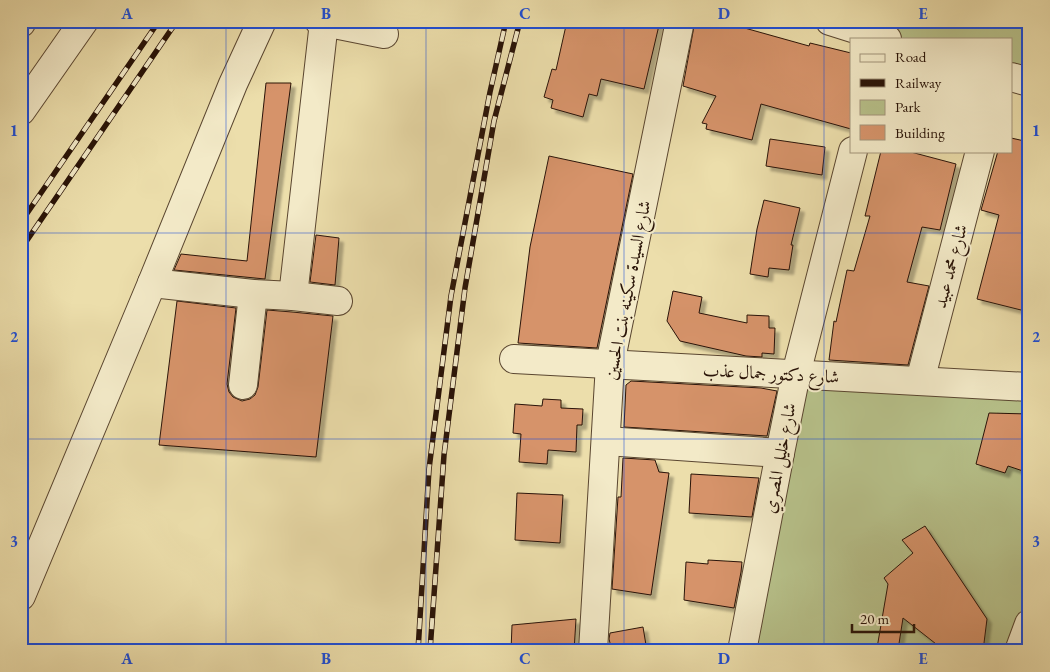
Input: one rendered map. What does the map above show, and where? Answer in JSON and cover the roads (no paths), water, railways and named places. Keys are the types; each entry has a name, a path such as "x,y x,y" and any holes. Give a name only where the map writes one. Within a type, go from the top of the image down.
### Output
{"street":[{"path":"21,111 84,21"},
{"path":"21,596 233,84 262,21"},
{"name":"شارع السيدة سكينه بنت الحسين","path":"593,651 610,364 680,21"},
{"path":"830,21 885,34"},
{"path":"293,296 321,22 384,34"},
{"path":"1012,77 1029,82"},
{"name":"شارع خليل المصري","path":"742,651 796,374 853,152"},
{"name":"شارع محمد عبيد","path":"920,381 980,152"},
{"path":"152,283 338,301"},
{"path":"243,385 253,294"},
{"name":"شارع دكتور جمال عذب","path":"514,359 1029,387"},
{"path":"606,441 780,453"},
{"path":"1018,651 1029,624"}],"railway":[{"path":"21,222 159,21"},
{"path":"21,249 177,21"},
{"path":"418,651 429,469 451,296 490,92 506,21"},
{"path":"430,651 444,455 465,288 494,121 520,21"}]}
